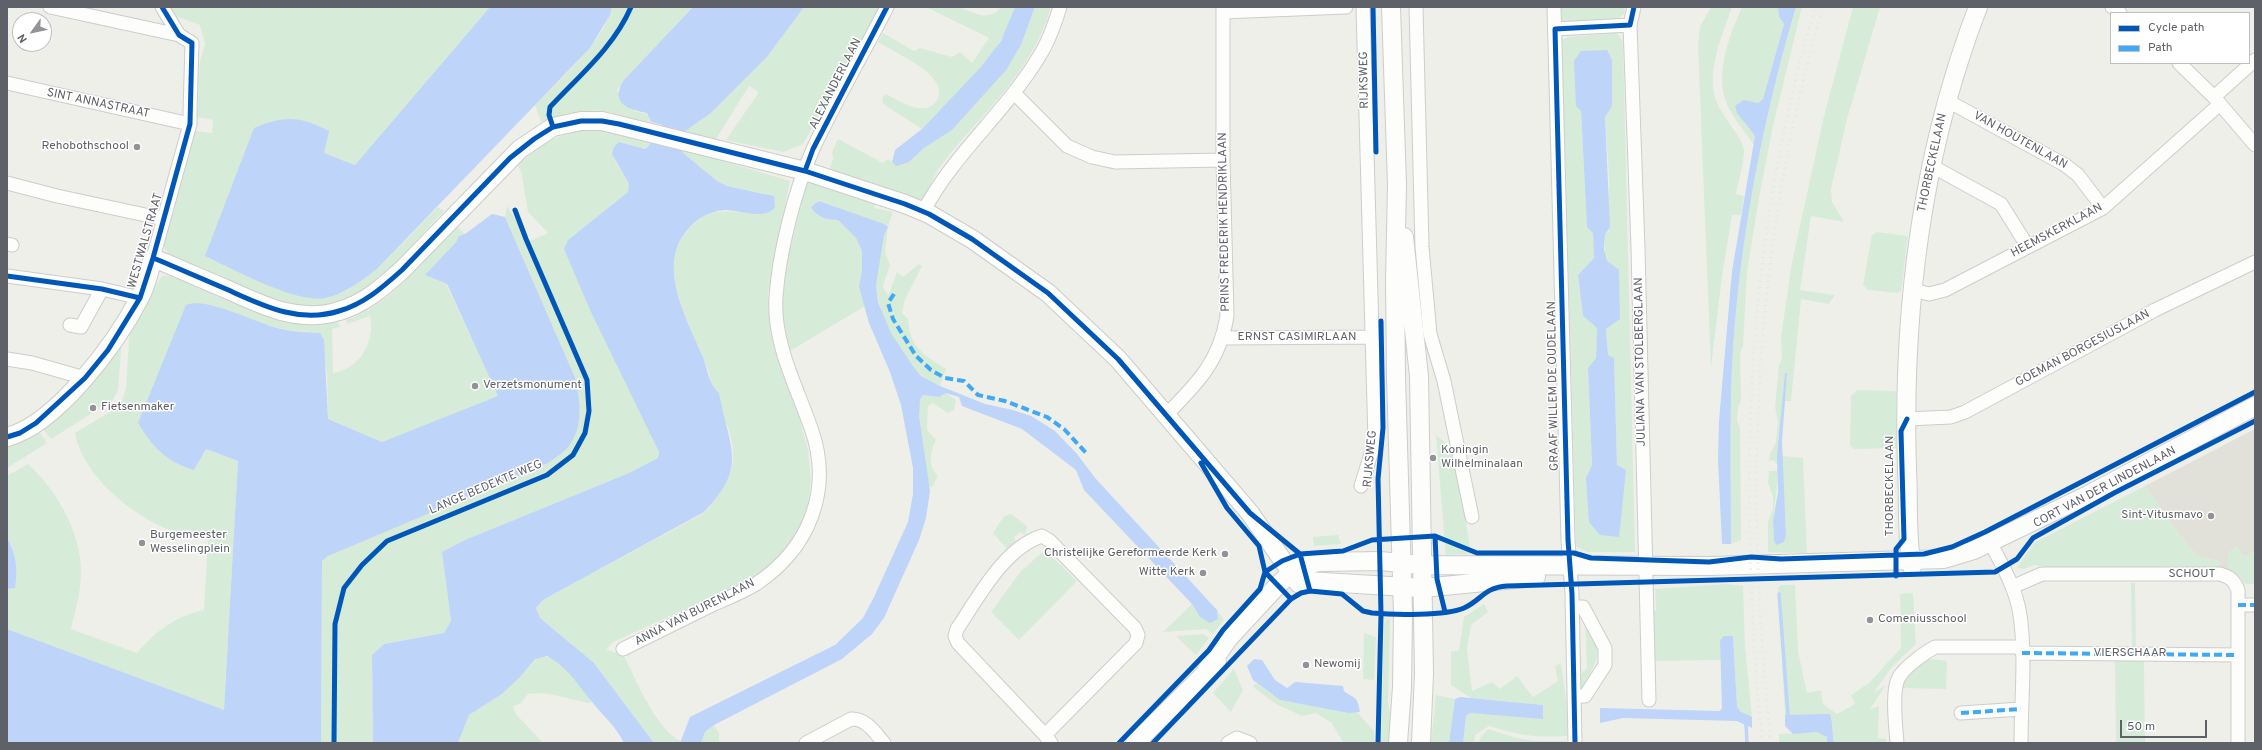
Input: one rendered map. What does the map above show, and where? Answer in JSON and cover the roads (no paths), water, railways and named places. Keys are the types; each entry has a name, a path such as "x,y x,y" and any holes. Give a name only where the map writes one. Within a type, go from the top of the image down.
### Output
{"street":[{"path":"50,7 179,35"},
{"name":"WESTWALSTRAAT","path":"7,437 20,433 36,424 85,378 108,350 140,298 153,258 190,124 192,43 179,35 162,7"},
{"name":"ALEXANDERLAAN","path":"805,171 813,149 887,7"},
{"path":"923,212 931,196 962,152 1014,93 1041,54 1060,7"},
{"path":"1223,9 1346,7"},
{"name":"RIJKSWEG","path":"1361,486 1375,441 1363,7"},
{"name":"RIJKSWEG","path":"1391,7 1397,185 1395,294 1402,574 1402,673 1398,743"},
{"path":"1416,7 1422,247 1430,334 1444,381 1472,517"},
{"name":"GRAAF WILLEM DE OUDELAAN","path":"1554,7 1575,696 1575,743"},
{"name":"JULIANA VAN STOLBERGLAAN","path":"1634,7 1630,25 1649,700"},
{"name":"THORBECKELAAN","path":"1911,564 1906,388 1918,235 1930,165 1946,100 1954,73 1978,7"},
{"name":"PRINS FREDERIK HENDRIKLAAN","path":"1165,416 1206,372 1223,338 1227,316 1223,160 1223,9"},
{"path":"1555,29 1630,25"},
{"name":"HEEMSKERKLAAN","path":"1913,290 1929,294 1941,292 2104,208 2217,101 2255,60"},
{"path":"2180,64 2217,101 2255,145"},
{"name":"SINT ANNASTRAAT","path":"7,83 190,124"},
{"path":"1014,93 1067,146 1092,156 1115,162 1223,160"},
{"name":"VAN HOUTENLAAN","path":"1946,100 2065,165 2078,175 2104,208"},
{"path":"153,258 274,310 303,316 339,311 363,301 382,288 402,270 520,149 553,126 581,121 602,121 666,135 805,171 923,212 972,239 1048,293 1118,360 1250,513 1299,579"},
{"path":"1930,165 2001,204 2028,247"},
{"name":"ANNA VAN BURENLAAN","path":"623,649 756,584 785,560 804,536 817,502 819,480 818,459 812,430 782,352 776,298 780,262 790,221 805,171"},
{"path":"7,183 57,196 164,219"},
{"name":"RIJKSWEG","path":"1397,185 1409,273 1419,376 1424,674 1421,743"},
{"name":"GOEMAN BORGESIUSLAAN","path":"1907,419 1951,417 1965,412 2155,310 2255,262"},
{"path":"7,276 102,289 140,298"},
{"path":"70,325 81,327 102,289"},
{"name":"ERNST CASIMIRLAAN","path":"1223,338 1372,337"},
{"path":"7,359 32,363 85,378"},
{"name":"CORT VAN DER LINDENLAAN","path":"1646,571 1911,564 1959,565 1969,563 1992,546 2033,529 2088,495 2255,406"},
{"path":"1042,536 1050,541 1135,628 1138,635 1136,643 1048,739 958,643 955,636 957,629 1000,566 1034,539 1042,536"},
{"path":"1992,546 2012,587 2020,615 2022,650 2021,743"},
{"path":"1135,743 1286,593 1299,579 1303,565 1318,562 1380,561 1423,588 1521,578 1570,571"},
{"path":"1299,579 1402,574 1422,565 1570,571 1646,571"},
{"name":"SCHOUT","path":"2012,587 2042,574 2220,574 2229,576 2235,582 2238,605 2238,743"},
{"path":"2238,605 2255,605"},
{"path":"1572,607 1583,607 1605,648 1605,665 1585,696 1575,696"},
{"name":"VIERSCHAAR","path":"1897,743 1896,689 1899,678 1922,654 1934,648 2238,655"},
{"path":"1961,713 2021,709"},
{"path":"806,743 851,719 858,718 865,722 884,743"},
{"path":"1232,740 1250,743"}],"water":[{"path":"490,7 612,7 610,15 590,48 377,269 353,286 340,293 326,298 313,298 298,296 282,291 248,277 205,256 254,128 284,119 309,122 329,131 324,153 355,165"},
{"path":"693,7 804,7 767,57 711,113 684,132 674,128 670,145 682,149 682,152 717,181 727,186 774,196 775,207 771,211 765,213 752,214 722,210 701,218 695,222 682,237 676,253 674,270 676,287 681,305 704,360 710,380 719,393 731,443 731,469 727,482 718,496 704,512 543,600 536,608 540,618 594,663 654,743 624,743 613,726 572,676 561,665 547,656 535,659 520,677 502,694 469,715 458,743 373,743 372,655 384,644 444,633 451,621 442,552 465,540 629,473 658,458 659,452 591,312 564,249 568,240 628,192 629,184 612,154 614,147 619,142 645,149 649,146 650,141 659,142 663,125 651,122 647,113 633,110 623,104 619,95 620,89 623,81"},
{"path":"1015,7 1035,7 1021,45 1006,70 952,130 924,148 909,162 896,166 892,162 895,150 922,129 981,67 1001,41"},
{"path":"1778,7 1796,7 1773,91 1764,133 1755,176 1742,262 1732,372 1731,544 1722,544 1718,460 1719,421 1732,271 1755,136 1737,113 1735,106 1744,100 1758,103 1763,99 1784,24 1779,17"},
{"path":"1607,50 1612,60 1612,106 1605,117 1610,227 1605,235 1604,249 1607,261 1619,270 1620,319 1606,329 1608,355 1614,358 1617,465 1626,470 1619,537 1600,535 1589,522 1586,478 1592,465 1588,368 1596,358 1597,328 1583,316 1578,275 1594,258 1593,233 1587,227 1581,111 1576,106 1574,61 1581,51"},
{"path":"819,201 884,224 888,227 884,235 876,285 878,302 891,333 921,376 940,386 985,404 1013,410 1031,416 1055,431 1077,454 1096,479 1217,610 1218,619 1210,623 1200,617 1192,604 1084,490 1076,470 1022,429 962,406 959,397 946,393 939,397 923,395 920,400 919,416 930,491 926,518 919,540 884,618 872,634 842,659 714,725 705,732 701,743 680,743 690,717 835,645 863,618 908,522 913,494 913,468 901,405 890,372 869,323 859,287 862,270 862,251 856,238 838,220 822,217 813,210 811,207"},
{"path":"492,214 505,217 576,380 580,415 577,431 568,447 548,463 328,556 322,561 321,743 7,743 7,629 224,710 238,461 206,449 194,470 184,467 168,458 161,452 143,432 138,423 186,305 196,303 207,305 290,331 320,333 324,340 328,419 382,442 498,396 447,284 425,275 456,242 459,236 465,234"},
{"path":"1785,373 1787,373 1782,442 1786,535 1784,542 1776,545 1774,541 1773,521 1778,492 1777,456"},
{"path":"7,537 16,562 16,574 15,588 7,589"},
{"path":"1724,636 1733,636 1737,706 1740,711 1752,717 1752,728 1737,721 1623,718 1600,723 1600,708 1720,711 1722,708 1720,640"},
{"path":"1254,659 1262,660 1275,680 1287,688 1295,682 1343,686 1344,691 1357,700 1360,712 1349,713 1280,700 1253,680 1247,666"},
{"path":"1460,697 1543,705 1543,719 1470,713 1466,716 1463,743 1449,743 1455,699"},
{"path":"1830,714 1834,743 1827,743 1827,737 1817,732 1793,734 1785,726 1785,715"}],"waterway":[{"path":"1779,594 1788,715"},
{"path":"1746,725 1747,743"}],"railway":[{"path":"1763,743 1754,648 1750,553 1749,483 1754,345 1770,210 1782,143 1797,75 1815,7"},
{"path":"1771,743 1763,650 1758,557 1757,465 1760,372 1768,281 1781,189 1799,98 1823,7"}],"place":[{"name":"Rehobothschool","path":"137,147"},
{"name":"Verzetsmonument","path":"475,386"},
{"name":"Fietsenmaker","path":"93,408"},
{"name":"Koningin Wilhelminalaan","path":"1433,458"},
{"name":"Sint-Vitusmavo","path":"2211,516"},
{"name":"Burgemeester Wesselingplein","path":"142,543"},
{"name":"Christelijke Gereformeerde Kerk","path":"1225,554"},
{"name":"Witte Kerk","path":"1203,573"},
{"name":"Comeniusschool","path":"1870,620"},
{"name":"Newomij","path":"1306,665"}]}
